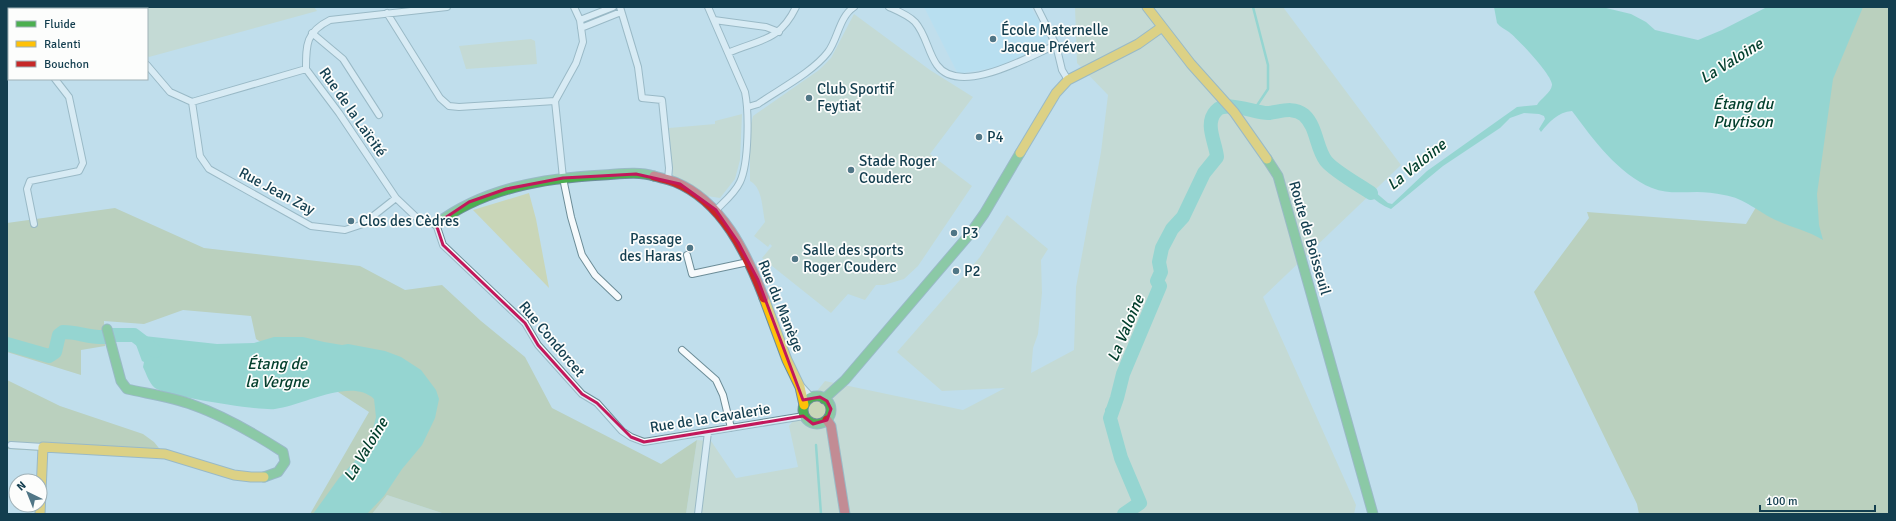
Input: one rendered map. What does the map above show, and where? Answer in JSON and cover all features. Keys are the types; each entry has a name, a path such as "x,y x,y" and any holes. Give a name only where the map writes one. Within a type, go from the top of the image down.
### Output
{"street":[{"path":"306,69 306,50 308,39 322,24 330,20 447,7"},
{"path":"574,7 582,28 582,42 576,63 555,101 563,178 571,217 582,255 595,275 618,297"},
{"path":"580,20 612,7"},
{"path":"708,7 745,92 748,107 745,162 740,181 716,210"},
{"path":"728,53 766,40 779,32 789,21 796,7"},
{"path":"748,107 758,104 819,62 828,52 844,18 854,7"},
{"path":"889,7 908,16 915,22 938,66 949,75 958,77 1000,70 1056,45"},
{"path":"1037,7 1056,45 1062,70 1068,80"},
{"name":"Route de Boisseuil","path":"1146,7 1234,112 1278,176 1373,514"},
{"path":"582,28 620,10 638,67 642,98 662,100 669,168 668,180"},
{"path":"387,13 440,98 449,106 459,107 555,101"},
{"path":"714,20 766,27 779,32"},
{"path":"824,399 845,380 969,235 984,214 1056,93 1068,80 1138,44 1162,27"},
{"path":"312,33 343,59 379,115"},
{"path":"148,66 170,92 192,102"},
{"name":"Rue de la Laïcité","path":"192,102 306,69 339,113 396,198 416,217 436,224"},
{"path":"34,224 26,189 30,181 79,171 83,163 69,97 56,80"},
{"name":"Rue Jean Zay","path":"192,102 200,156 209,169 311,226 345,230 363,224 396,198"},
{"name":"Rue du Manège","path":"436,224 451,212 469,202 506,189 563,178 636,174 652,175 668,180 692,191 716,210 732,233 758,280 788,361 799,384 804,405"},
{"name":"Rue Condorcet","path":"436,224 443,245 525,323 538,345 582,394 597,403 622,431"},
{"path":"687,255 692,274 748,262"},
{"path":"11,445 174,456 245,477 258,477 274,474 279,471 285,462 282,452 222,417 193,405 170,398 127,389 121,380 107,329"},
{"path":"682,350 716,380 723,395 731,428"},
{"path":"817,424 827,420 845,380"},
{"name":"Rue du Manège","path":"799,384 812,398"},
{"path":"831,409 830,405 824,399 820,397 812,398 804,405 804,416 809,422 817,424 834,442"},
{"name":"Rue de la Cavalerie","path":"622,431 631,437 644,442 804,416"},
{"path":"827,420 831,426 845,514"},
{"path":"698,514 708,432"},
{"path":"40,514 44,447"}],"highlighted area":[{"path":"636,174 680,184 716,210 738,242 758,280 803,400 820,397 827,401 831,409 827,420 813,424 803,416 644,442 631,437 597,403 582,394 538,345 525,323 443,245 436,224 469,202 506,189 563,178"}],"shaded area":[{"path":"119,7 314,7 317,11 149,57 148,8"},
{"name":"École Maternelle Jacque Prévert","path":"924,7 1031,7 1046,35 1046,43 1041,47 998,67 958,74"},
{"path":"1075,7 1283,7 1401,165 1263,297 1356,505 1354,514 686,514 697,440 711,441 736,478 798,467 789,426 825,381 963,410 1005,388 942,391 897,352 980,257 1007,215 1048,249 1041,260 1042,293 1038,334 1033,348 1031,373 1074,350 1076,287 1101,152 1108,95 1077,63"},
{"path":"1856,7 1889,7 1889,514 1639,514 1637,504 1534,292 1589,218 1587,212 1746,224 1794,143"},
{"name":"Stade Roger Couderc","path":"854,14 930,70 973,97 930,154 972,186 918,266 904,279 884,285 876,285 865,300 848,294 831,313 762,258 772,246 770,244 768,247 754,236 765,222 760,194 754,184 750,181 750,128 753,116 819,70 831,58"},
{"path":"531,39 535,41 537,64 466,69 459,46"},
{"path":"742,114 740,160 735,179 720,198 707,196 673,176 669,128 715,124 715,121"},
{"path":"529,193 536,219 549,288 473,210"},
{"path":"115,208 204,248 360,266 405,290 442,285 481,321 525,357 552,408 661,464 697,440 686,514 445,514 387,495 372,514 310,514 369,412 256,339 251,316 183,310 144,324 104,321 105,346 81,350 81,375 7,352 7,223"},
{"path":"7,380 60,406 143,434 154,442 167,458 7,449"},
{"path":"387,495 445,514 372,514"}],"water":[{"name":"Étang du Puytison","path":"1494,7 1602,7 1631,14 1646,22 1655,30 1698,40 1722,30 1767,7 1863,7 1833,79 1817,194 1819,225 1823,240 1812,234 1778,221 1739,199 1707,192 1663,191 1652,188 1640,182 1617,165 1607,155 1572,111 1558,115 1541,132 1539,129 1545,119 1544,116 1539,114 1524,113 1510,118 1500,128 1443,166 1391,209 1379,203 1347,177 1321,164 1320,157 1304,118 1299,115 1278,111 1259,115 1249,111 1242,111 1229,99 1238,107 1268,113 1281,110 1295,111 1303,114 1309,121 1327,162 1356,182 1360,179 1388,203 1392,204 1427,171 1517,107 1537,105 1551,88 1551,80 1527,49 1497,23"},
{"path":"1219,105 1221,107 1219,112 1216,110 1211,129 1217,157 1204,173 1183,217 1172,229 1162,248 1159,259 1160,286 1123,374 1110,418 1121,458 1140,503 1134,509 1121,514 1125,509 1135,506 1137,502 1120,460 1114,438 1105,415 1105,409 1115,398 1119,377 1135,339 1140,320 1158,286 1156,259 1161,243 1185,210 1198,171 1214,158 1208,122 1210,114"},
{"path":"112,328 130,328 143,334 133,341 115,339"},
{"path":"64,329 95,335 106,335 106,337 94,337 63,332 59,335 55,352 49,356 19,348 7,343 7,340 49,354 52,352 57,333"},
{"name":"Étang de la Vergne","path":"144,336 217,344 254,343 274,337 303,337 324,342 342,345 348,344 385,351 401,357 421,370 436,390 439,399 435,418 422,445 402,469 384,496 367,514 313,514 339,478 368,447 376,417 374,399 364,393 353,391 340,392 286,407 266,409 251,408 176,395 155,388 149,381 143,367 144,362 142,361 135,342"}],"waterway":[{"path":"1253,7 1268,65 1268,89 1254,110"},
{"name":"La Valoine","path":"1124,514 1140,503 1121,458 1110,418 1123,374 1160,286 1157,281 1161,272 1159,262 1162,248 1172,229 1183,217 1204,173 1217,157 1211,128 1211,122 1216,111 1227,106 1263,113 1291,110 1300,112 1312,125 1320,150 1326,161 1371,193"},
{"name":"La Valoine","path":"7,344 49,356 55,352 59,335 63,332 94,337 106,337"},
{"name":"La Valoine","path":"113,335 134,335 155,351"},
{"path":"816,445 821,514"}],"traffic: fast":[{"path":"824,399 845,380 969,235 984,214 1020,153"},
{"path":"1267,159 1278,176 1373,514"},
{"path":"436,224 455,212 494,193 537,182 581,176 635,173 654,176"},
{"path":"107,329 121,381 127,389 185,402 205,409 239,426 283,452 285,462 278,472 264,477"},
{"path":"817,396 827,400 831,410 827,420 817,424 807,420 803,410 807,400 817,396"}],"traffic: slow":[{"path":"1147,7 1191,64 1234,112 1267,159"},
{"path":"1020,153 1056,93 1068,80 1138,44 1162,27"},
{"path":"764,298 787,360 800,387 804,405"},
{"path":"40,514 43,447 165,454 234,475 264,477"}],"traffic: jam":[{"path":"654,176 672,181 692,191 719,215 741,247 750,264 764,298"},
{"path":"827,420 831,426 845,514"}],"place":[{"name":"École Maternelle Jacque Prévert","path":"993,39"},
{"name":"Club Sportif Feytiat","path":"809,98"},
{"name":"P4","path":"979,137"},
{"name":"Stade Roger Couderc","path":"851,170"},
{"name":"Clos des Cèdres","path":"351,221"},
{"name":"P3","path":"954,233"},
{"name":"Passage des Haras","path":"690,248"},
{"name":"Salle des sports Roger Couderc","path":"795,259"},
{"name":"P2","path":"956,271"}]}
